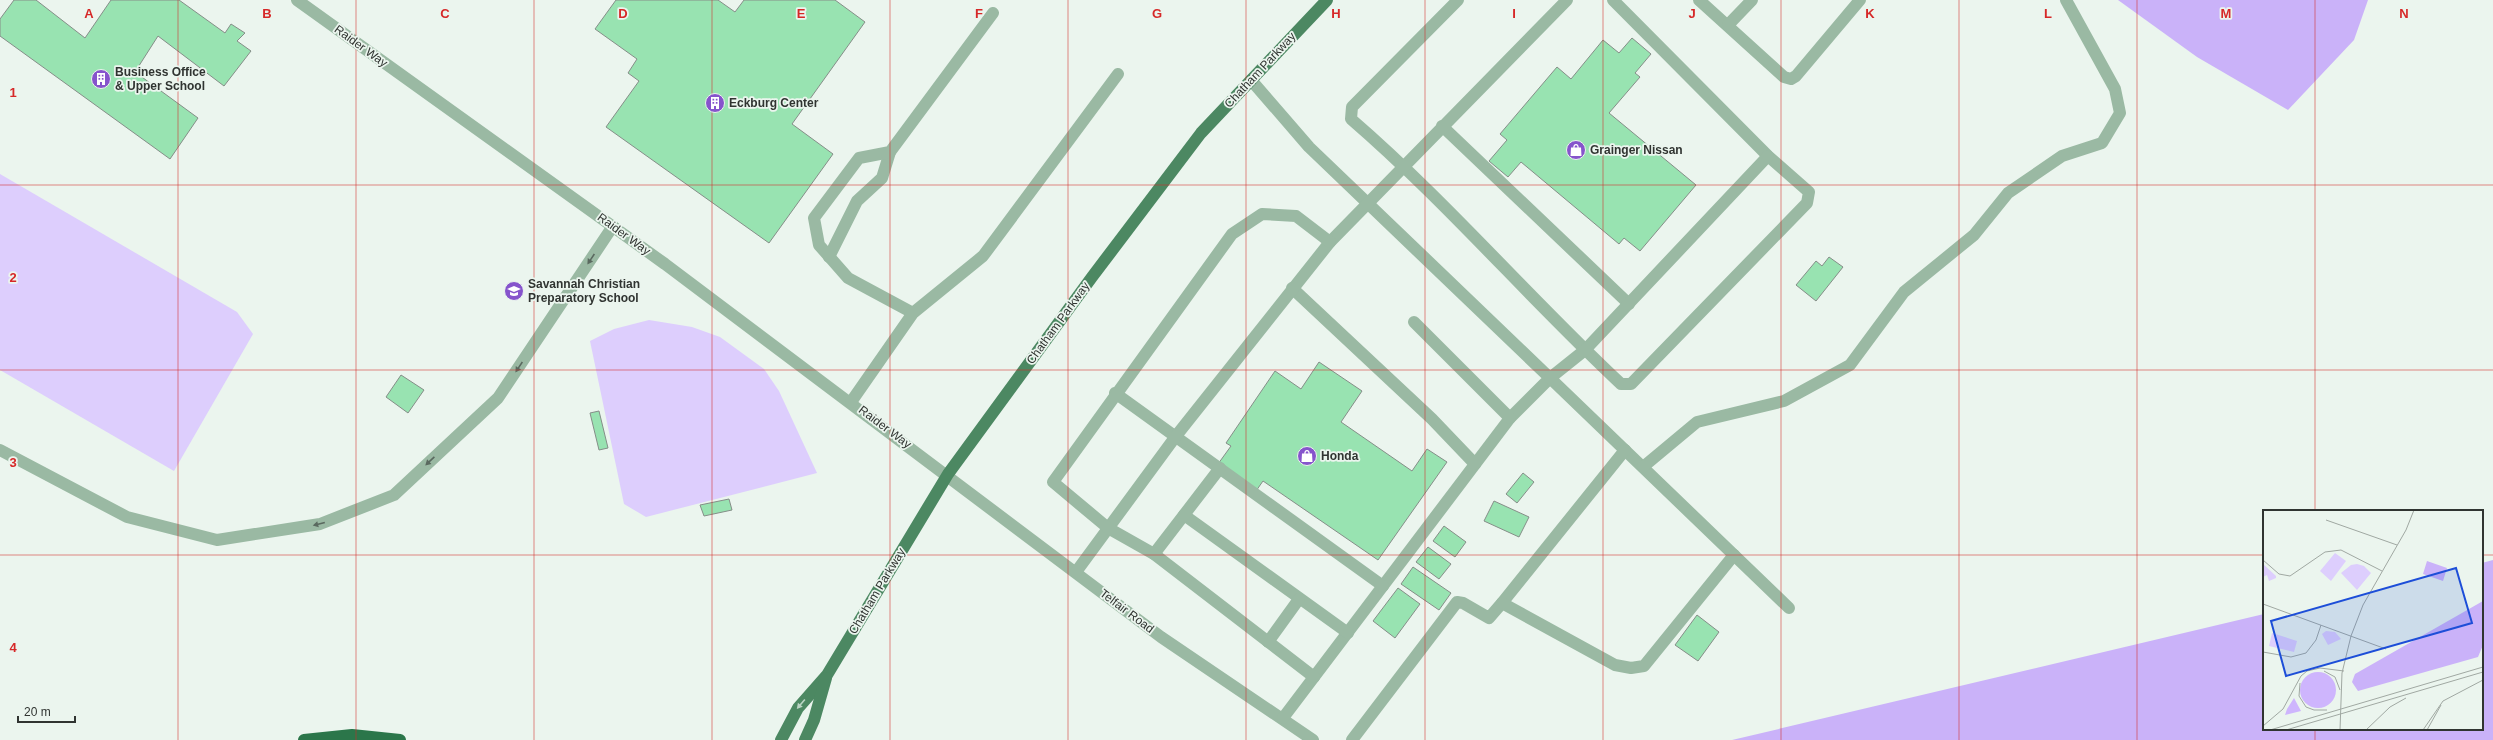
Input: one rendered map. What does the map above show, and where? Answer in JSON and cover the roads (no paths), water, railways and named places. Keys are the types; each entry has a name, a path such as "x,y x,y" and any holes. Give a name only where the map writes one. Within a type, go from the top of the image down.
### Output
{"highway":[{"path":"304,740 352,735 400,740"}],"main road":[{"name":"Chatham Parkway","path":"781,740 798,708 827,675 948,474 1201,133 1327,0"},
{"name":"Chatham Parkway","path":"805,740 814,720 827,675"}],"street":[{"path":"1458,0 1352,107 1350,112 1351,119 1404,165 1585,350 1621,384 1631,384 1807,203 1810,192 1768,156 1613,0"},
{"path":"1076,572 1176,436 1330,242 1367,202 1567,0"},
{"path":"1699,0 1784,77 1791,79 1796,76 1860,0"},
{"path":"1728,26 1752,0"},
{"path":"1643,467 1697,422 1784,401 1850,365 1904,292 1974,235 2008,193 2062,156 2102,143 2120,113 2115,89 2066,0"},
{"name":"Raider Way","path":"301,2 613,226 948,474"},
{"path":"830,257 857,201 882,178 890,152 993,14"},
{"path":"851,402 913,312 983,256 1118,74"},
{"path":"1251,80 1309,147 1790,608"},
{"path":"1442,126 1629,304"},
{"path":"890,152 859,158 814,218 819,245 848,278 913,312"},
{"path":"1283,718 1510,418 1550,378 1585,350 1768,156"},
{"path":"1314,677 1154,554 1108,528 1053,482 1232,234 1262,214 1296,216 1330,242"},
{"path":"0,450 127,517 217,540 320,524 394,495 498,398 613,226"},
{"path":"1292,288 1421,409 1475,464"},
{"path":"1414,322 1510,418"},
{"path":"1116,393 1383,586"},
{"path":"1352,740 1457,602 1463,602 1489,618 1625,450"},
{"path":"1154,554 1220,468"},
{"name":"Telfair Road","path":"948,474 1161,637 1283,718 1313,740"},
{"path":"1184,515 1348,633"},
{"path":"1502,603 1615,665 1631,668 1644,666 1734,555"},
{"path":"1268,642 1299,599"}],"place":[{"name":"Business Office & Upper School","path":"101,79"},
{"name":"Eckburg Center","path":"715,103"},
{"name":"Grainger Nissan","path":"1576,150"},
{"name":"Savannah Christian Preparatory School","path":"514,291"},
{"name":"Honda","path":"1307,456"}]}
